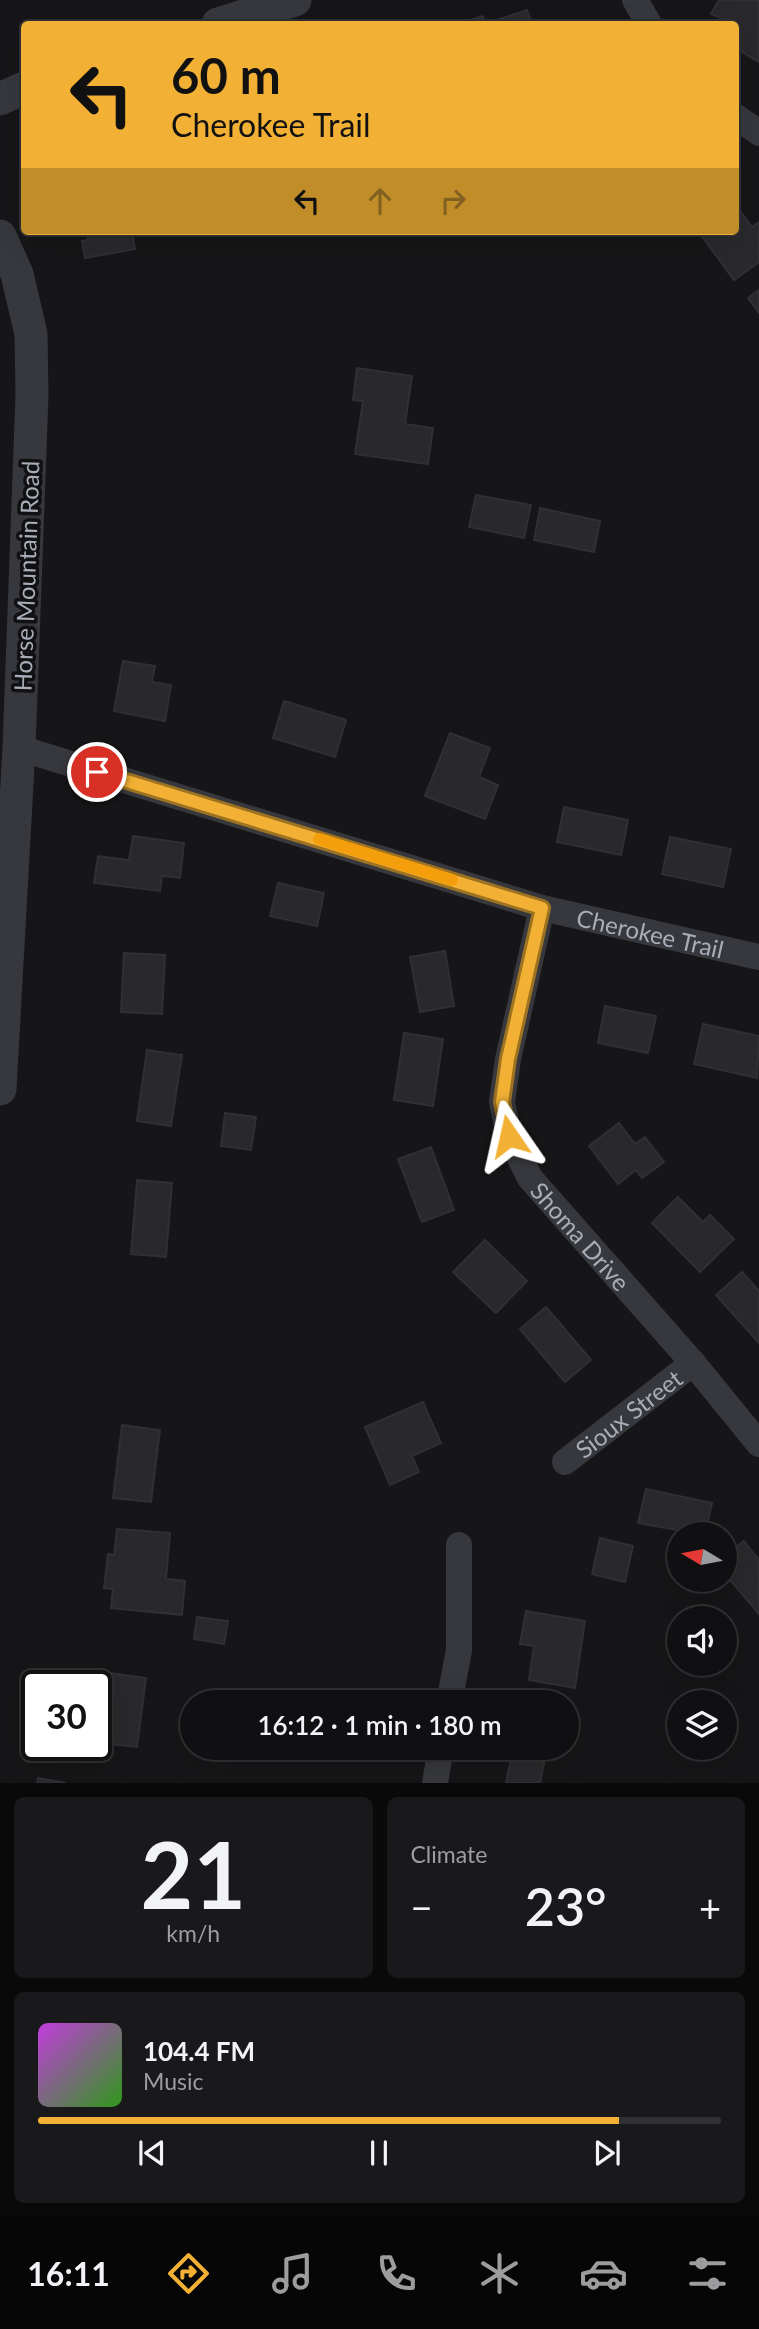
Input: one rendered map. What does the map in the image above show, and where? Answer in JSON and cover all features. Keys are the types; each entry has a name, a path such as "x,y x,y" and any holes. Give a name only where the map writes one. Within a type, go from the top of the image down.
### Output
{"street":[{"path":"228,21 295,0"},
{"path":"635,0 647,21"},
{"path":"0,99 21,89"},
{"path":"739,119 759,133"},
{"name":"Horse Mountain Road","path":"0,236 17,274 31,334 30,479 19,748 0,1089"},
{"name":"Cherokee Trail","path":"19,748 542,908 759,957"},
{"name":"Shoma Drive","path":"542,908 508,1059 502,1102 509,1136 530,1178 693,1363 759,1444"},
{"name":"Sioux Street","path":"565,1462 693,1363"},
{"path":"451,1690 459,1650 459,1545"},
{"path":"435,1783 439,1760"}],"building":[{"path":"719,0 759,0 759,62 739,50 739,21 728,21 711,14"},
{"path":"527,10 531,21 494,21"},
{"path":"483,16 484,21 467,21"},
{"path":"739,209 752,227 759,222 759,262 734,280 701,235 739,235"},
{"path":"87,235 133,235 135,249 85,258 82,241 88,240"},
{"path":"759,290 759,313 748,298"},
{"path":"357,368 412,376 405,424 433,428 428,464 355,454 363,401 353,400"},
{"path":"476,495 531,505 524,538 469,527"},
{"path":"540,508 600,521 594,552 534,540"},
{"path":"123,661 155,666 152,682 171,685 165,721 114,711"},
{"path":"284,701 346,720 335,757 273,738"},
{"path":"450,733 490,748 479,777 498,785 485,819 425,796"},
{"path":"564,807 628,820 621,855 557,842"},
{"path":"133,836 184,843 180,878 162,876 160,891 94,883 98,856 129,860"},
{"path":"670,837 731,849 723,887 662,874"},
{"path":"278,883 324,893 317,926 270,916"},
{"path":"445,951 454,1006 420,1012 410,957"},
{"path":"124,953 165,955 162,1014 121,1012"},
{"path":"605,1006 656,1016 648,1053 598,1043"},
{"path":"703,1024 759,1036 757,1078 694,1064"},
{"path":"404,1033 443,1039 433,1106 394,1100"},
{"path":"147,1050 182,1055 171,1126 137,1121"},
{"path":"225,1113 256,1117 251,1150 221,1146"},
{"path":"619,1123 635,1144 645,1137 664,1162 642,1178 636,1170 618,1184 589,1146"},
{"path":"431,1147 454,1210 422,1222 398,1159"},
{"path":"137,1180 172,1183 166,1257 131,1254"},
{"path":"678,1197 703,1222 710,1215 734,1239 700,1272 652,1223"},
{"path":"485,1240 527,1281 496,1313 453,1272"},
{"path":"742,1272 759,1291 759,1343 716,1295"},
{"path":"546,1307 591,1360 565,1382 520,1329"},
{"path":"423,1402 441,1443 412,1456 419,1472 390,1485 365,1427"},
{"path":"122,1425 160,1430 151,1502 113,1498"},
{"path":"646,1489 712,1503 708,1522 667,1522 667,1528 638,1523"},
{"path":"117,1529 170,1533 166,1579 185,1581 182,1615 111,1608 113,1589 104,1588 108,1554 114,1555"},
{"path":"600,1538 633,1546 625,1582 592,1574"},
{"path":"744,1541 759,1560 759,1614 737,1588 737,1547"},
{"path":"526,1611 585,1621 575,1688 529,1680 534,1646 520,1644"},
{"path":"197,1617 228,1621 224,1644 194,1639"},
{"path":"112,1673 146,1678 137,1747 112,1744"},
{"path":"511,1760 545,1760 540,1783 506,1783"},
{"path":"38,1778 66,1783 37,1783"}],"slow traffic":[{"path":"319,839 452,880"}],"route":[{"path":"97,772 542,908 508,1059 502,1102 509,1136"}]}
